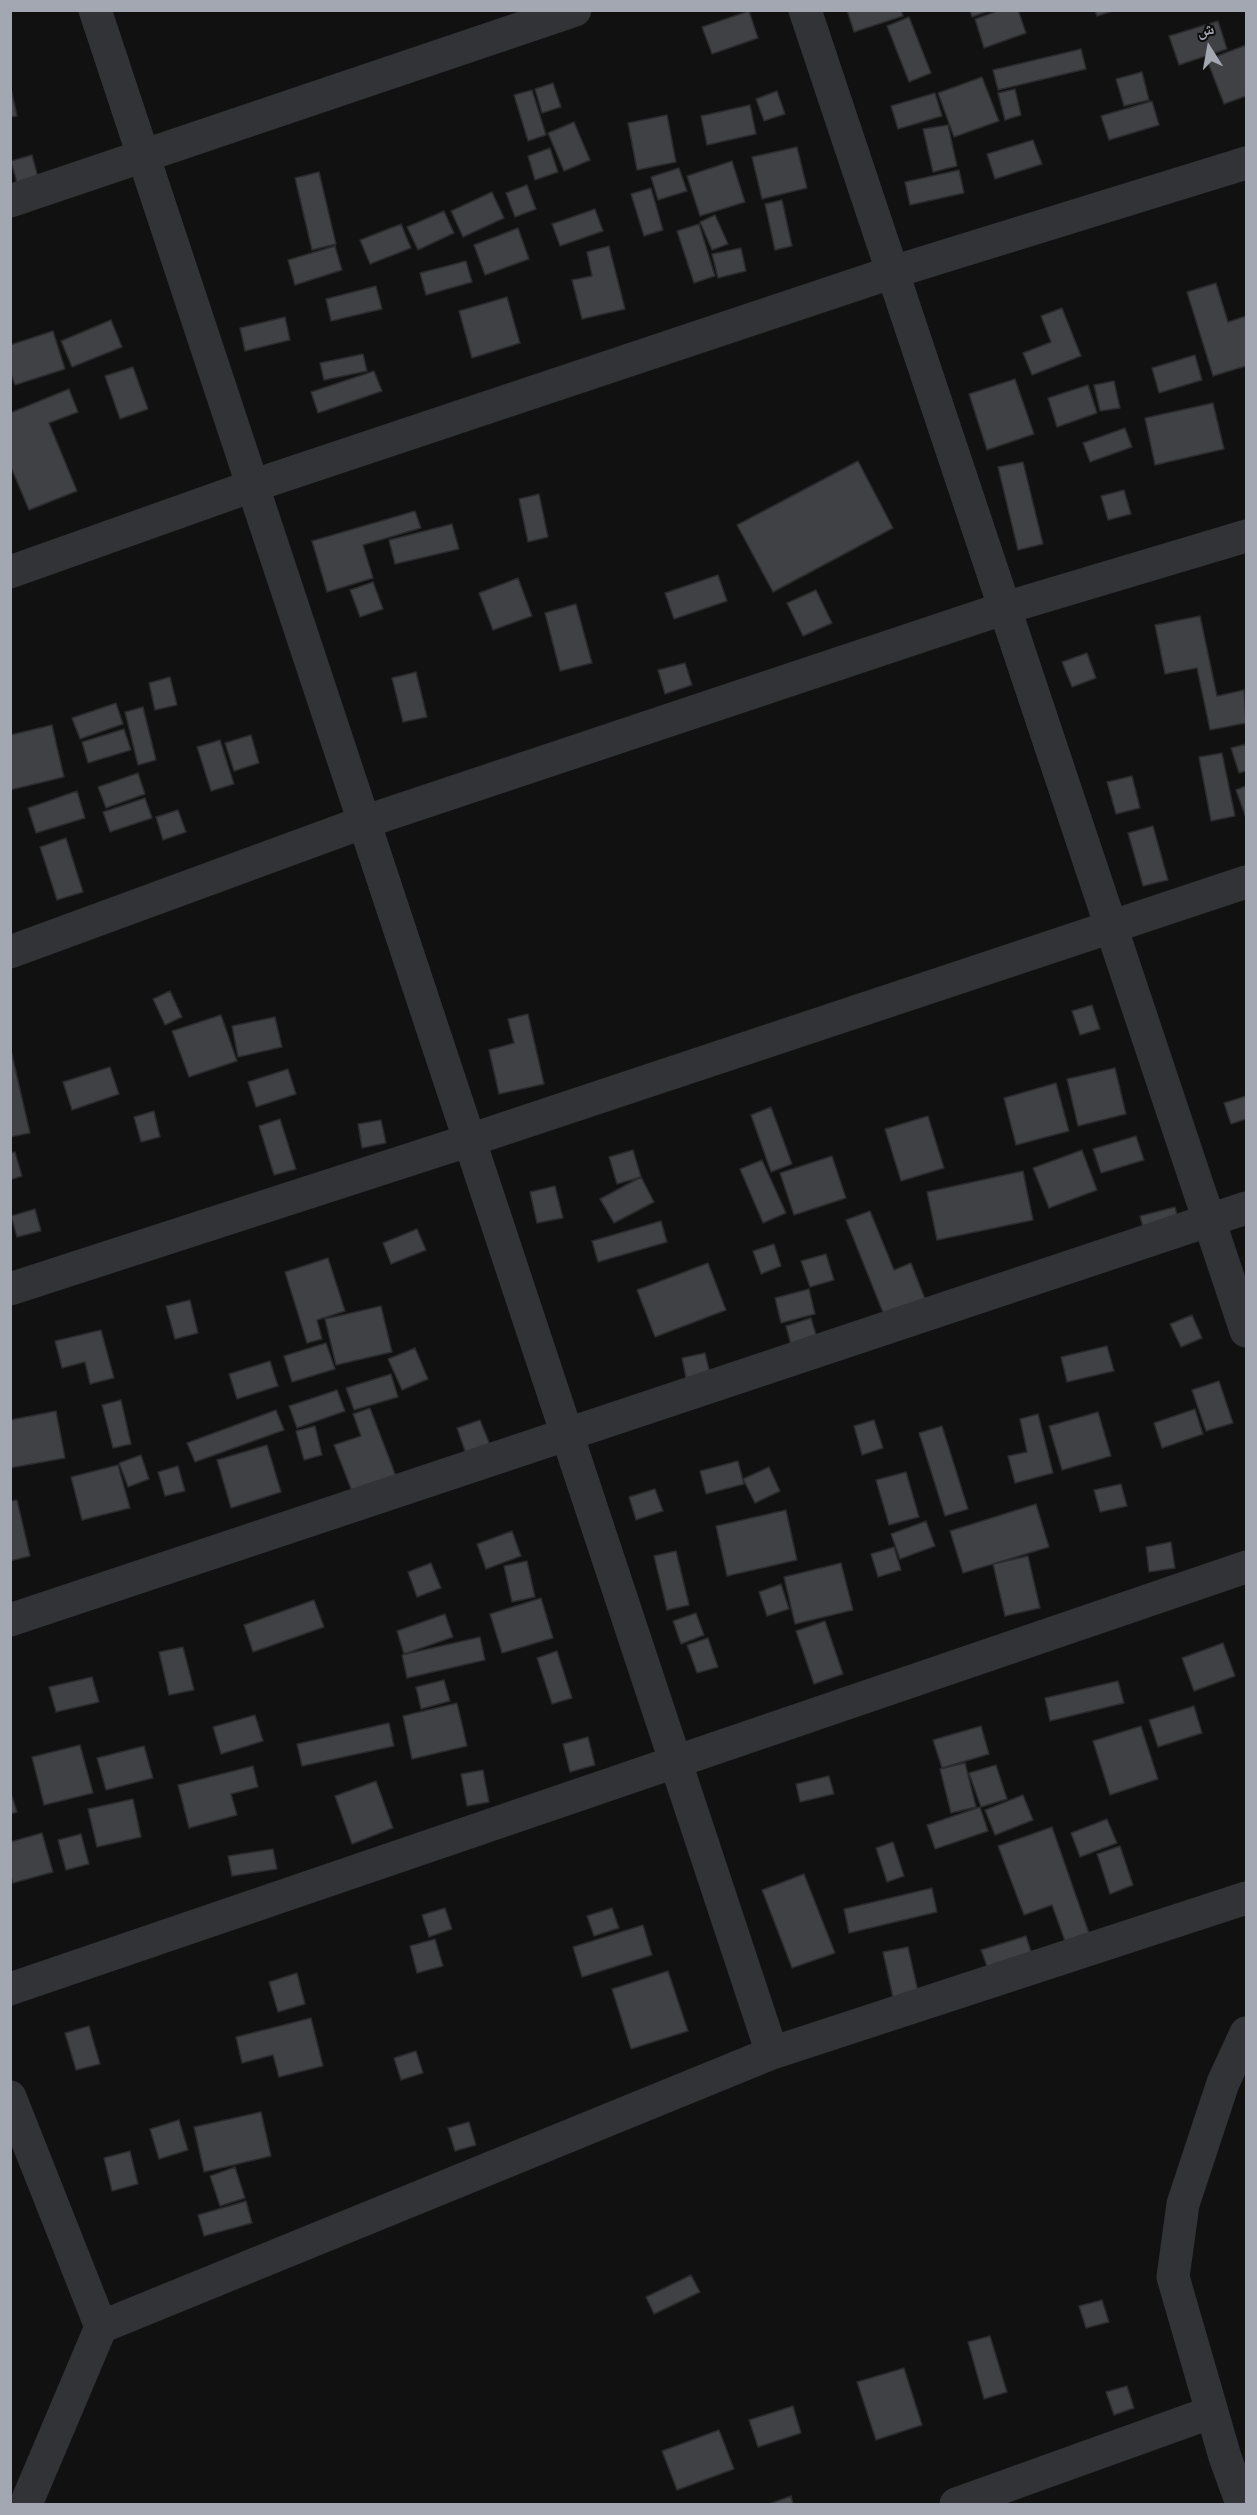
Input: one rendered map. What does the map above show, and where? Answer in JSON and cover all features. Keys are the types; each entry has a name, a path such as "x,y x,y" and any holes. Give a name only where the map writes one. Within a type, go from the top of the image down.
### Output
{"street":[{"path":"95,10 772,2053"},
{"path":"10,201 575,10"},
{"path":"805,10 1246,1331"},
{"path":"10,572 252,486 893,272 1246,163"},
{"path":"10,952 364,822 1005,608 1246,536"},
{"path":"10,1289 470,1140 1246,882"},
{"path":"10,1620 1246,1208"},
{"path":"10,1989 1246,1567"},
{"path":"101,2327 772,2053 1246,1898"},
{"path":"1242,2505 1236,2453 1212,2412 1173,2277 1184,2204 1223,2083 1246,2033"},
{"path":"10,2097 101,2327 26,2504 10,2494"},
{"path":"956,2505 1212,2412"}],"building":[{"path":"847,10 901,10 903,16 854,32"},
{"path":"970,10 992,10 972,17"},
{"path":"1000,10 1018,10 1026,33 984,48 975,19"},
{"path":"1095,10 1116,10 1097,16"},
{"path":"749,11 758,38 712,54 702,27"},
{"path":"909,17 931,73 909,82 887,26"},
{"path":"1218,21 1227,49 1179,65 1169,36"},
{"path":"1246,45 1246,96 1224,104 1207,60"},
{"path":"1081,49 1086,69 998,90 993,70"},
{"path":"1142,72 1149,100 1124,106 1116,79"},
{"path":"982,77 999,121 954,137 938,93"},
{"path":"553,83 561,107 542,113 535,89"},
{"path":"10,84 17,116 10,117"},
{"path":"1015,89 1021,115 1005,120 998,93"},
{"path":"532,90 546,135 528,141 514,95"},
{"path":"777,91 785,114 764,121 756,99"},
{"path":"935,93 942,116 898,129 891,106"},
{"path":"1152,101 1159,125 1109,140 1101,116"},
{"path":"750,105 756,134 707,145 701,116"},
{"path":"667,115 676,162 637,170 628,123"},
{"path":"574,122 590,160 564,171 548,133"},
{"path":"948,125 957,166 933,172 923,129"},
{"path":"1033,140 1042,164 995,179 987,154"},
{"path":"797,147 807,188 762,199 752,157"},
{"path":"550,148 558,172 535,180 528,156"},
{"path":"32,155 39,181 18,187 11,161"},
{"path":"732,161 745,202 700,216 687,176"},
{"path":"679,168 687,191 658,200 651,177"},
{"path":"959,170 964,193 910,205 905,182"},
{"path":"319,172 336,244 312,250 295,178"},
{"path":"527,185 536,209 515,217 506,193"},
{"path":"651,188 663,230 644,236 631,194"},
{"path":"492,192 504,218 463,237 451,211"},
{"path":"782,200 792,246 775,250 765,204"},
{"path":"595,209 603,231 560,246 552,224"},
{"path":"444,211 454,233 418,250 407,227"},
{"path":"715,215 728,244 712,250 700,222"},
{"path":"401,224 411,248 370,264 360,240"},
{"path":"699,224 715,276 694,283 677,231"},
{"path":"518,228 529,259 485,275 474,245"},
{"path":"335,246 342,270 295,285 288,260"},
{"path":"609,246 625,309 582,319 572,280 592,276 587,252"},
{"path":"741,248 746,271 718,278 712,254"},
{"path":"466,261 472,282 426,295 420,273"},
{"path":"1216,283 1228,322 1246,316 1246,366 1213,376 1187,292"},
{"path":"376,286 382,309 331,321 326,299"},
{"path":"507,297 520,343 472,358 459,311"},
{"path":"1062,308 1081,356 1032,375 1023,353 1051,342 1041,316"},
{"path":"285,317 290,340 245,351 240,328"},
{"path":"111,320 122,347 72,367 61,341"},
{"path":"53,331 65,369 15,385 10,371 10,345"},
{"path":"363,354 367,371 324,380 320,363"},
{"path":"1195,355 1202,380 1159,393 1152,368"},
{"path":"133,367 148,409 120,419 105,376"},
{"path":"374,371 382,391 318,413 311,392"},
{"path":"1015,379 1034,434 987,450 969,394"},
{"path":"1114,381 1120,408 1100,411 1094,385"},
{"path":"1088,385 1097,413 1057,427 1048,398"},
{"path":"69,389 78,412 49,423 77,491 29,510 10,465 10,413"},
{"path":"1213,403 1224,449 1155,465 1145,418"},
{"path":"1125,428 1132,447 1090,462 1083,443"},
{"path":"858,461 893,528 773,592 737,525"},
{"path":"1023,462 1043,544 1018,550 998,467"},
{"path":"1124,490 1131,514 1108,520 1101,496"},
{"path":"539,494 548,537 528,542 519,499"},
{"path":"415,511 421,528 363,545 373,578 327,592 312,541"},
{"path":"452,524 459,549 395,564 389,540"},
{"path":"718,575 727,601 674,619 665,593"},
{"path":"518,578 532,616 493,630 479,593"},
{"path":"373,582 383,609 360,617 350,590"},
{"path":"816,590 832,623 803,636 787,603"},
{"path":"576,604 592,663 560,671 545,613"},
{"path":"1200,616 1217,696 1244,690 1246,723 1210,730 1197,668 1165,674 1155,625"},
{"path":"1087,653 1096,678 1072,687 1062,662"},
{"path":"685,663 692,685 665,694 658,670"},
{"path":"416,672 427,717 403,722 392,678"},
{"path":"170,677 177,705 155,710 149,683"},
{"path":"116,703 123,724 80,739 72,718"},
{"path":"143,707 156,760 138,765 125,712"},
{"path":"52,725 64,777 10,790 10,735"},
{"path":"124,729 131,750 88,763 82,742"},
{"path":"251,735 259,763 234,771 225,743"},
{"path":"220,740 234,784 211,791 197,747"},
{"path":"1246,744 1246,771 1239,773 1231,748"},
{"path":"1222,753 1235,816 1211,821 1199,757"},
{"path":"138,773 145,794 106,808 98,787"},
{"path":"1132,776 1140,808 1116,814 1107,782"},
{"path":"1246,786 1246,818 1236,790"},
{"path":"77,791 85,818 36,833 28,808"},
{"path":"145,798 152,818 110,832 103,812"},
{"path":"178,810 186,832 163,840 156,817"},
{"path":"1153,826 1168,880 1143,886 1128,833"},
{"path":"66,838 83,892 57,900 40,847"},
{"path":"170,991 182,1017 165,1025 153,999"},
{"path":"1092,1005 1100,1029 1080,1035 1072,1011"},
{"path":"528,1014 544,1084 499,1094 489,1050 514,1043 508,1019"},
{"path":"221,1015 237,1061 189,1077 172,1031"},
{"path":"275,1017 282,1047 238,1057 232,1026"},
{"path":"10,1046 30,1133 10,1137"},
{"path":"110,1067 119,1094 72,1110 63,1082"},
{"path":"1115,1068 1126,1114 1078,1126 1067,1079"},
{"path":"288,1069 296,1094 256,1107 248,1082"},
{"path":"1056,1083 1069,1131 1016,1145 1004,1098"},
{"path":"1246,1096 1246,1119 1231,1124 1224,1103"},
{"path":"771,1107 792,1164 771,1172 751,1115"},
{"path":"154,1111 160,1137 141,1142 134,1117"},
{"path":"928,1116 944,1168 901,1181 885,1129"},
{"path":"280,1119 296,1169 274,1175 259,1126"},
{"path":"381,1120 386,1143 362,1148 358,1124"},
{"path":"1136,1136 1144,1160 1101,1173 1093,1149"},
{"path":"633,1150 641,1177 617,1184 609,1157"},
{"path":"1082,1150 1097,1190 1049,1208 1033,1168"},
{"path":"15,1152 22,1176 10,1180 10,1153"},
{"path":"832,1156 846,1198 794,1215 780,1173"},
{"path":"762,1160 786,1213 763,1223 740,1169"},
{"path":"1023,1171 1033,1220 937,1240 927,1192"},
{"path":"641,1177 654,1202 614,1223 600,1199"},
{"path":"555,1186 563,1218 537,1223 530,1192"},
{"path":"1175,1207 1184,1241 1149,1250 1140,1216"},
{"path":"35,1209 41,1231 17,1237 11,1216"},
{"path":"870,1211 894,1270 911,1263 927,1304 886,1320 846,1220"},
{"path":"661,1221 667,1242 598,1262 592,1241"},
{"path":"417,1229 426,1250 391,1264 383,1243"},
{"path":"774,1244 781,1266 761,1274 753,1251"},
{"path":"826,1254 834,1280 810,1287 801,1261"},
{"path":"328,1258 345,1311 317,1320 322,1339 307,1343 285,1272"},
{"path":"708,1263 726,1310 655,1337 637,1290"},
{"path":"809,1289 815,1314 781,1323 775,1298"},
{"path":"190,1300 198,1333 175,1339 166,1306"},
{"path":"381,1306 392,1352 336,1365 325,1319"},
{"path":"1192,1315 1202,1338 1181,1347 1170,1324"},
{"path":"811,1318 817,1338 791,1345 786,1326"},
{"path":"101,1330 114,1378 90,1384 85,1362 62,1368 55,1341"},
{"path":"326,1343 335,1369 292,1382 284,1356"},
{"path":"1107,1346 1114,1371 1067,1382 1061,1357"},
{"path":"415,1348 428,1379 402,1390 388,1359"},
{"path":"705,1353 711,1378 687,1383 682,1358"},
{"path":"270,1361 278,1386 237,1399 229,1374"},
{"path":"391,1374 398,1397 354,1410 346,1388"},
{"path":"1219,1381 1233,1423 1206,1431 1192,1390"},
{"path":"337,1390 345,1411 297,1428 289,1406"},
{"path":"121,1400 131,1444 113,1448 102,1405"},
{"path":"370,1408 397,1479 353,1494 334,1445 361,1436 353,1414"},
{"path":"1195,1409 1203,1434 1162,1448 1154,1423"},
{"path":"276,1410 284,1430 195,1462 187,1443"},
{"path":"56,1411 65,1458 10,1468 10,1420"},
{"path":"1098,1412 1111,1456 1062,1470 1049,1426"},
{"path":"1038,1414 1053,1473 1015,1483 1008,1456 1027,1452 1020,1419"},
{"path":"480,1420 490,1445 466,1454 457,1428"},
{"path":"874,1420 883,1448 862,1455 854,1426"},
{"path":"315,1426 322,1455 304,1460 296,1431"},
{"path":"942,1426 968,1509 945,1516 919,1433"},
{"path":"267,1445 281,1492 231,1508 217,1460"},
{"path":"141,1455 149,1479 128,1487 119,1463"},
{"path":"738,1461 744,1484 706,1494 700,1471"},
{"path":"118,1465 130,1508 82,1520 71,1477"},
{"path":"178,1466 185,1491 165,1496 158,1472"},
{"path":"769,1467 780,1491 755,1503 743,1479"},
{"path":"906,1472 919,1517 889,1525 876,1480"},
{"path":"1121,1484 1127,1506 1100,1512 1094,1490"},
{"path":"655,1489 663,1511 636,1520 629,1497"},
{"path":"17,1500 30,1556 10,1561 10,1501"},
{"path":"1036,1504 1049,1547 963,1573 950,1531"},
{"path":"786,1510 797,1560 727,1576 716,1526"},
{"path":"926,1521 935,1546 900,1559 891,1534"},
{"path":"512,1531 521,1556 486,1569 477,1544"},
{"path":"1171,1542 1175,1568 1149,1572 1146,1547"},
{"path":"894,1547 901,1570 878,1577 871,1554"},
{"path":"676,1551 689,1605 667,1610 654,1556"},
{"path":"1028,1556 1040,1608 1005,1616 993,1564"},
{"path":"527,1561 535,1597 512,1602 504,1566"},
{"path":"431,1563 441,1588 417,1597 408,1572"},
{"path":"841,1563 853,1610 795,1624 784,1577"},
{"path":"781,1584 789,1609 767,1616 759,1592"},
{"path":"541,1598 553,1638 502,1653 490,1614"},
{"path":"314,1600 324,1627 253,1652 244,1625"},
{"path":"696,1613 704,1635 681,1644 673,1621"},
{"path":"445,1614 453,1637 404,1654 397,1631"},
{"path":"825,1621 843,1674 814,1684 796,1631"},
{"path":"480,1637 485,1660 407,1678 402,1655"},
{"path":"708,1638 718,1667 697,1673 687,1645"},
{"path":"1223,1643 1235,1676 1194,1691 1182,1658"},
{"path":"183,1647 194,1690 169,1695 159,1652"},
{"path":"557,1651 572,1698 552,1704 537,1658"},
{"path":"92,1677 99,1702 56,1712 49,1687"},
{"path":"444,1680 450,1701 421,1709 416,1687"},
{"path":"1118,1681 1124,1703 1050,1721 1045,1698"},
{"path":"457,1703 467,1746 412,1759 403,1716"},
{"path":"1194,1706 1202,1733 1158,1747 1149,1720"},
{"path":"255,1715 263,1741 221,1754 213,1727"},
{"path":"389,1723 394,1746 302,1766 297,1744"},
{"path":"981,1726 989,1754 942,1768 933,1740"},
{"path":"1141,1726 1158,1779 1110,1795 1093,1741"},
{"path":"588,1737 595,1765 570,1772 563,1744"},
{"path":"80,1745 93,1793 44,1805 32,1757"},
{"path":"144,1746 153,1778 106,1790 97,1758"},
{"path":"965,1763 976,1807 951,1813 940,1769"},
{"path":"996,1765 1007,1799 981,1807 969,1773"},
{"path":"253,1766 258,1787 231,1794 237,1815 189,1828 178,1785"},
{"path":"483,1770 489,1802 467,1806 461,1774"},
{"path":"829,1776 834,1794 800,1802 796,1784"},
{"path":"376,1781 393,1828 352,1844 335,1796"},
{"path":"10,1790 17,1812 10,1814"},
{"path":"1023,1795 1033,1820 995,1835 985,1810"},
{"path":"133,1799 141,1837 97,1847 88,1809"},
{"path":"980,1807 988,1831 935,1849 927,1825"},
{"path":"1107,1819 1117,1843 1080,1857 1071,1833"},
{"path":"1052,1827 1090,1936 1066,1944 1052,1905 1024,1915 998,1846"},
{"path":"42,1833 53,1872 13,1883 10,1874 10,1842"},
{"path":"81,1834 89,1864 66,1870 58,1840"},
{"path":"893,1842 904,1876 887,1882 876,1848"},
{"path":"1120,1846 1133,1885 1110,1894 1097,1854"},
{"path":"273,1849 277,1869 232,1876 228,1856"},
{"path":"804,1874 835,1953 792,1968 762,1890"},
{"path":"932,1888 937,1912 849,1933 844,1909"},
{"path":"445,1908 452,1929 429,1937 422,1915"},
{"path":"612,1908 619,1928 594,1936 587,1916"},
{"path":"643,1925 652,1955 582,1977 573,1947"},
{"path":"1026,1936 1032,1955 988,1969 981,1950"},
{"path":"435,1939 443,1966 417,1973 410,1946"},
{"path":"908,1947 919,1996 894,2002 883,1952"},
{"path":"668,1971 688,2031 631,2049 612,1989"},
{"path":"297,1973 305,2004 278,2012 269,1982"},
{"path":"311,2018 323,2066 279,2077 273,2055 242,2063 236,2037"},
{"path":"89,2026 100,2064 76,2070 65,2033"},
{"path":"416,2051 423,2073 401,2080 394,2058"},
{"path":"261,2112 271,2156 204,2172 194,2127"},
{"path":"179,2120 188,2150 159,2159 150,2129"},
{"path":"469,2122 476,2145 455,2151 448,2128"},
{"path":"130,2151 138,2184 112,2191 104,2158"},
{"path":"235,2167 245,2198 220,2206 210,2176"},
{"path":"246,2201 252,2223 204,2236 198,2215"},
{"path":"691,2275 700,2292 654,2314 646,2297"},
{"path":"1102,2300 1109,2322 1086,2328 1079,2306"},
{"path":"990,2336 1007,2392 984,2399 968,2342"},
{"path":"904,2368 922,2425 876,2440 857,2382"},
{"path":"1127,2386 1134,2408 1114,2415 1106,2392"},
{"path":"793,2406 801,2433 758,2447 749,2420"},
{"path":"719,2430 734,2469 677,2490 662,2451"},
{"path":"791,2496 793,2504 769,2504"}]}
